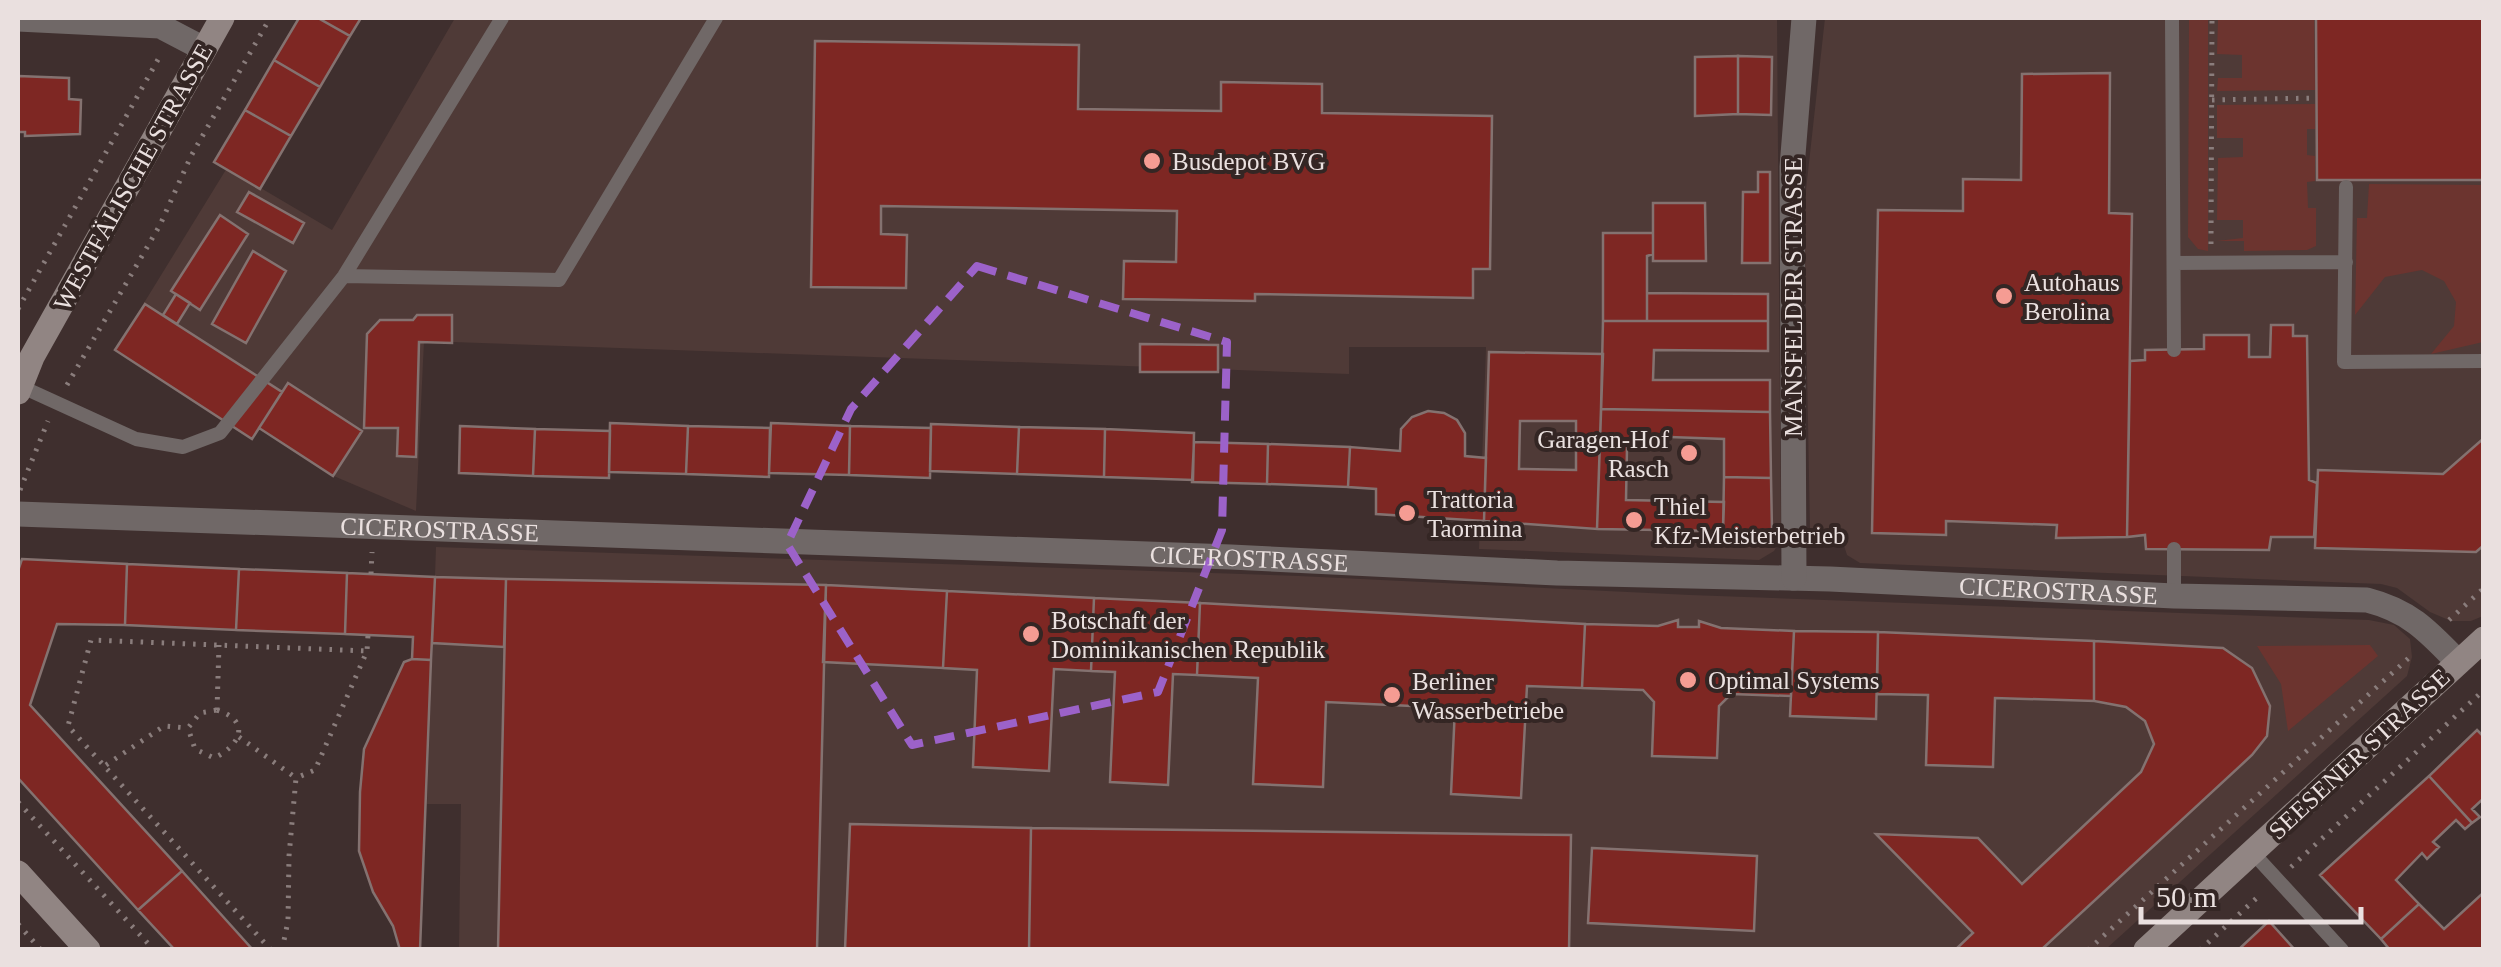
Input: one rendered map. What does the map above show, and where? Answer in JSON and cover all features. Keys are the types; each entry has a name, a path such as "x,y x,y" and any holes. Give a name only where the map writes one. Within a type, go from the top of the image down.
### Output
{"street":[{"name":"WESTFÄLISCHE STRASSE","path":"19,389 32,356 222,18"},
{"name":"MANSFELDER STRASSE","path":"1794,578 1792,162 1804,18"},
{"path":"18,19 160,26 204,49"},
{"name":"CICEROSTRASSE","path":"18,514 1231,557 1557,573 1794,578 2174,596 2367,600 2395,607 2424,626 2467,671"},
{"name":"SEESENER STRASSE","path":"2146,950 2253,852 2467,671 2484,639"},
{"path":"18,873 88,950"}],"lane":[{"path":"19,389 136,439 183,447 220,433 344,276 502,18"},
{"path":"344,276 559,280 716,18"},
{"path":"2172,18 2174,350"},
{"path":"2346,187 2344,362 2484,362"},
{"path":"2174,264 2346,262"},
{"path":"2174,549 2174,596"},
{"path":"2253,852 2342,950"}],"path":[{"path":"75,371 160,225 192,156 270,18"},
{"path":"2211,263 2212,18"},
{"path":"18,309 156,63"},
{"path":"2212,100 2316,98"},
{"path":"24,481 41,436"},
{"path":"2449,620 2484,588"},
{"path":"296,778 316,770 368,651 368,635"},
{"path":"270,950 68,726 91,640 368,651"},
{"path":"217,710 219,645"},
{"path":"2088,950 2412,654"},
{"path":"2200,950 2484,690 2467,671"},
{"path":"2452,703 2460,712"},
{"path":"217,710 229,714 237,724 238,738 230,750 214,758 195,749 188,728 200,713 217,710"},
{"path":"106,765 164,726 188,728"},
{"path":"238,738 296,778"},
{"path":"282,950 288,920 296,778"},
{"path":"18,802 154,950"},
{"path":"18,924 41,950"}],"highlighted area":[{"path":"977,266 1227,342 1222,530 1158,692 912,745 787,544 851,409"}],"shaded area":[{"path":"455,18 1777,18 1781,540 1774,551 1759,560 1479,549 1486,347 1349,347 1349,374 424,341 416,511 329,474 259,429 252,439 115,350 227,168 332,230"},
{"path":"1825,18 2483,18 2483,616 2471,621 2451,621 2430,612 2397,588 2381,584 1860,563 1847,555 1839,530 1810,530 1804,208"},
{"path":"2189,18 2208,18 2208,251 2198,249 2188,237"},
{"path":"2218,18 2314,18 2315,90 2217,91 2218,78 2242,78 2242,55 2217,54"},
{"path":"2315,104 2315,129 2307,129 2307,155 2315,156 2315,181 2307,182 2308,208 2316,208 2316,246 2307,250 2244,251 2244,241 2217,241 2243,238 2243,220 2217,220 2218,158 2243,157 2243,138 2217,138 2217,105"},
{"path":"2369,184 2483,185 2483,342 2431,354 2454,326 2456,302 2444,281 2422,270 2385,277 2355,315 2357,218 2367,218"},
{"path":"436,547 1299,576 2369,620 2394,625 2410,639 2412,657 2407,676 2106,949 459,949 461,804 427,804"},
{"path":"2370,645 2378,656 2288,731 2281,684 2257,646"}],"building":[{"path":"299,18 318,18 350,36 320,87 274,60"},
{"path":"318,18 361,18 350,36"},
{"path":"2316,18 2484,18 2484,180 2317,180"},
{"name":"Busdepot BVG","path":"815,41 1079,45 1078,109 1221,111 1221,82 1322,84 1322,113 1492,116 1490,269 1473,269 1473,298 1255,294 1255,301 1123,299 1124,261 1176,262 1177,211 881,206 881,234 907,235 906,288 811,287"},
{"path":"1738,56 1772,57 1771,115 1738,114"},
{"path":"1738,56 1738,114 1695,116 1695,57"},
{"path":"274,60 320,87 291,136 245,110"},
{"name":"Autohaus Berolina","path":"2110,73 2109,213 2132,214 2127,537 2056,538 2057,525 1946,521 1946,535 1872,533 1878,210 1963,211 1963,179 2021,180 2022,74"},
{"path":"18,76 69,78 69,99 81,100 80,134 25,136 25,132 18,132"},
{"path":"245,110 291,136 260,189 214,162"},
{"path":"1758,172 1770,172 1770,263 1742,263 1743,192 1758,192"},
{"path":"249,192 304,223 293,243 237,212"},
{"path":"1653,203 1705,203 1706,261 1653,261"},
{"path":"220,215 248,234 200,310 171,291"},
{"path":"1603,233 1653,233 1653,254 1647,256 1647,321 1603,321"},
{"path":"253,251 286,271 246,343 212,324"},
{"path":"1647,293 1768,294 1768,321 1647,321"},
{"path":"176,294 190,303 177,324 163,315"},
{"path":"145,304 282,392 252,439 115,350"},
{"path":"417,315 452,315 452,343 419,342 416,457 397,456 398,428 364,428 367,334 380,320 413,320"},
{"path":"1603,321 1768,321 1768,351 1654,350 1653,380 1770,380 1770,412 1601,409"},
{"path":"2271,325 2293,325 2293,336 2307,336 2309,480 2317,483 2314,537 2271,537 2269,550 2146,549 2145,535 2127,537 2130,361 2145,360 2145,350 2204,349 2204,335 2249,335 2249,357 2270,357"},
{"path":"1140,344 1218,345 1218,372 1140,372"},
{"path":"1489,352 1603,354 1597,529 1484,521","holes":["1520,421 1576,421 1576,470 1519,469"]},
{"path":"288,383 362,431 333,476 259,428"},
{"path":"1601,409 1770,412 1771,478 1724,477 1724,439 1642,436 1627,448 1626,500 1724,502 1723,531 1597,529"},
{"path":"1428,411 1457,420 1465,433 1465,456 1486,458 1484,521 1376,514 1376,489 1348,487 1350,447 1400,451 1401,429 1412,417"},
{"path":"610,423 688,426 686,474 609,472"},
{"path":"771,423 850,426 849,475 769,473"},
{"path":"931,424 1019,427 1017,474 930,471"},
{"path":"460,426 535,429 533,476 459,473"},
{"path":"688,426 770,428 769,477 686,474"},
{"path":"850,426 931,428 930,478 849,475"},
{"path":"1019,427 1105,429 1104,477 1017,474"},
{"path":"535,429 610,431 609,478 533,476"},
{"path":"1105,429 1194,433 1193,480 1104,477"},
{"path":"2484,438 2484,545 2476,552 2315,548 2318,470 2443,474"},
{"path":"1194,442 1268,444 1267,484 1192,482"},
{"path":"1268,444 1350,447 1348,487 1267,484"},
{"path":"1724,477 1771,478 1772,531 1723,531"},
{"path":"22,559 127,564 125,625 57,624 30,705 182,871 138,910 18,778 18,571"},
{"path":"127,564 239,569 236,630 125,625"},
{"path":"239,569 347,573 345,634 236,630"},
{"path":"347,573 435,577 431,660 412,659 413,637 345,634"},
{"path":"435,577 506,579 504,647 432,643"},
{"path":"506,579 826,585 817,950 498,950"},
{"path":"826,585 947,591 943,668 823,662"},
{"path":"947,591 1094,598 1091,671 1054,669 1049,771 973,767 977,670 943,668"},
{"path":"1094,598 1200,603 1197,675 1173,674 1168,785 1110,782 1115,672 1091,671"},
{"name":"Berliner Wasserbetriebe","path":"1200,603 1585,624 1582,688 1527,686 1521,798 1451,794 1455,708 1326,702 1323,787 1253,784 1258,678 1197,675"},
{"path":"1678,620 1678,627 1699,627 1699,621 1721,628 1794,631 1791,696 1731,694 1719,706 1717,758 1652,756 1654,702 1643,690 1582,688 1585,624 1658,626"},
{"path":"1794,631 1878,632 1876,719 1790,716"},
{"path":"1878,632 2094,641 2094,701 1995,698 1993,767 1926,765 1928,695 1877,694"},
{"path":"2094,641 2223,648 2252,668 2270,706 2267,736 2252,755 2041,950 1955,950 1973,933 1876,834 1978,838 2022,884 2141,772 2154,744 2145,721 2126,707 2094,701"},
{"path":"431,660 420,950 400,950 359,851 360,792 364,749 404,662"},
{"path":"2477,730 2484,737 2484,798 2472,809 2480,817 2472,823 2429,776"},
{"path":"2429,776 2472,823 2465,829 2456,820 2433,842 2439,847 2427,859 2422,853 2396,880 2419,904 2381,939 2320,875"},
{"path":"850,824 1031,828 1029,950 845,950"},
{"path":"1031,828 1571,835 1569,950 1029,950"},
{"path":"1592,848 1757,856 1754,931 1588,923"},
{"path":"182,871 253,950 175,950 138,910"},
{"path":"2484,892 2484,950 2390,950 2381,939 2419,904 2444,929"},
{"path":"2269,921 2295,950 2238,950"}],"place":[{"name":"Busdepot BVG","path":"1152,161"},
{"name":"Autohaus Berolina","path":"2004,296"},
{"name":"Garagen-Hof Rasch","path":"1689,453"},
{"name":"Trattoria Taormina","path":"1407,513"},
{"name":"Thiel Kfz-Meisterbetrieb","path":"1634,520"},
{"name":"Botschaft der Dominikanischen Republik","path":"1031,634"},
{"name":"Optimal Systems","path":"1688,680"},
{"name":"Berliner Wasserbetriebe","path":"1392,695"}]}
